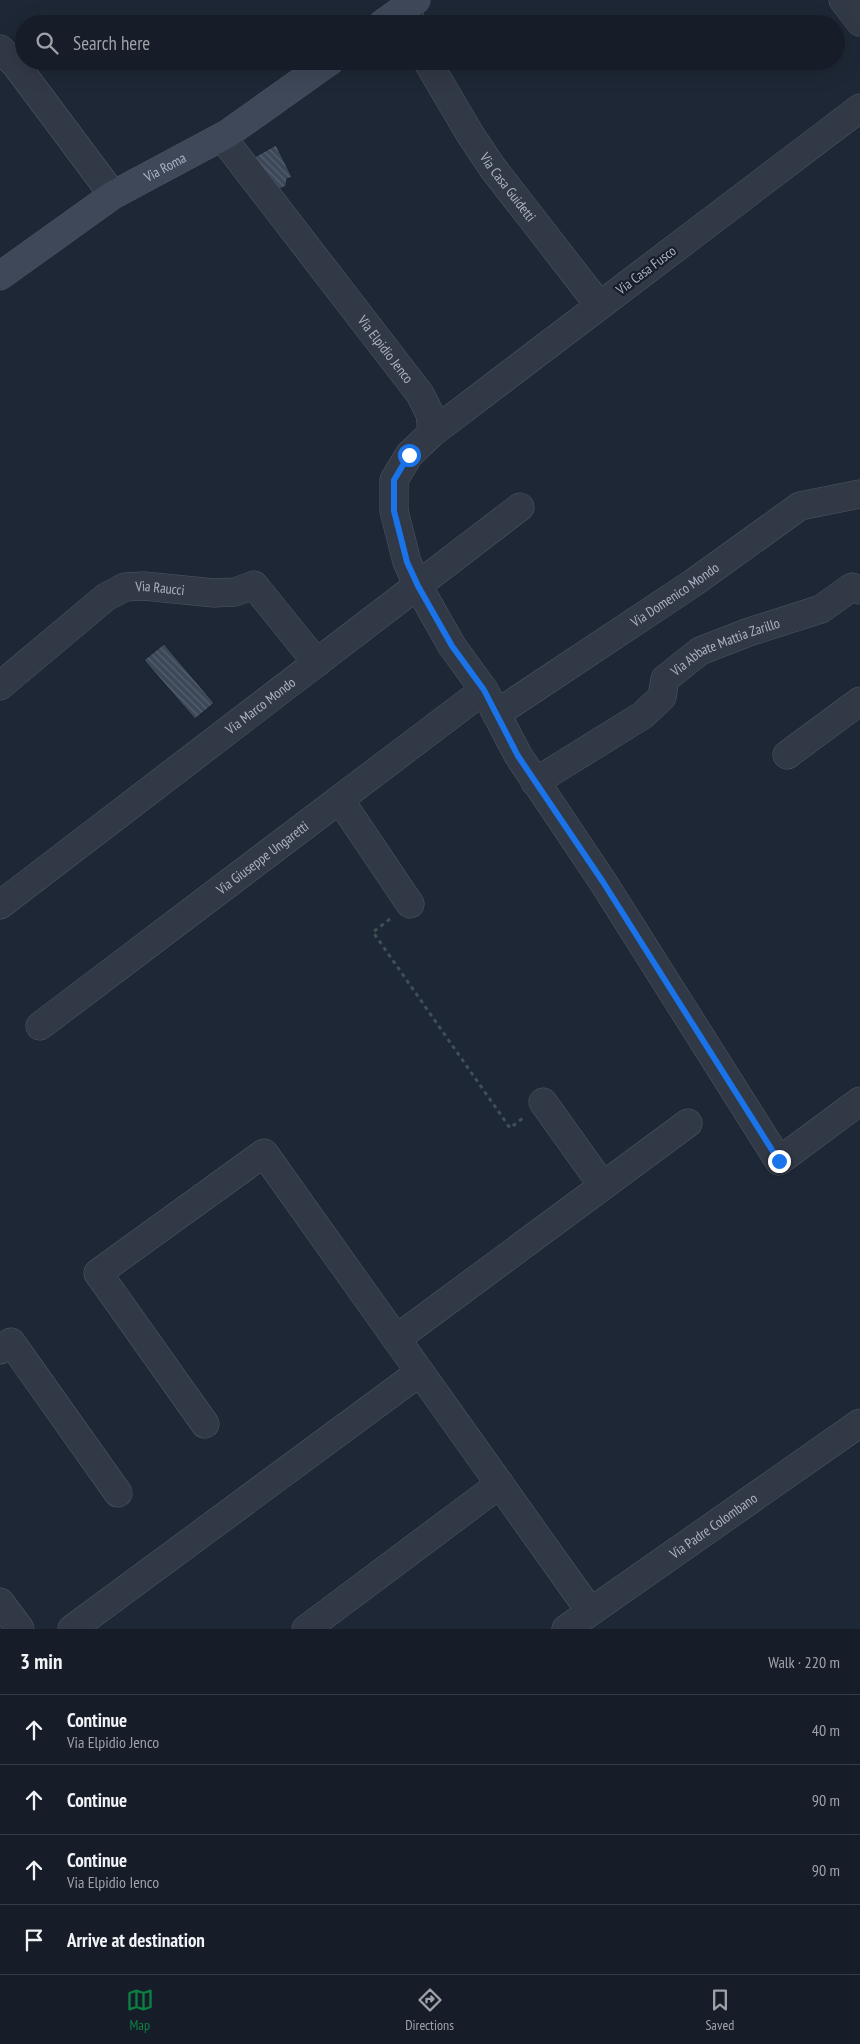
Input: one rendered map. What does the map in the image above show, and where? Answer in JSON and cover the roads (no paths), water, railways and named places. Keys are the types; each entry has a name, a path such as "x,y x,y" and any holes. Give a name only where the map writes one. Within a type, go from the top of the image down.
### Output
{"street":[{"path":"843,0 860,22"},
{"path":"0,49 15,63"},
{"path":"20,70 113,195"},
{"name":"Via Roma","path":"0,276 113,195 222,137 317,70"},
{"name":"Via Casa Guidetti","path":"433,70 470,134 492,167 600,305"},
{"name":"Via Casa Fusco","path":"432,433 860,108"},
{"name":"Via Elpidio Jenco","path":"222,137 420,394 430,414 432,433"},
{"path":"432,433 409,455 394,480 394,511 407,562 418,586 452,646 484,690 518,756 603,882 779,1161 860,1101"},
{"name":"Via Domenico Mondo","path":"496,714 693,584 800,506 860,494"},
{"name":"Via Marco Mondo","path":"0,905 520,507"},
{"name":"Via Raucci","path":"0,686 106,596 125,587 144,586 214,593 235,592 254,585 317,662"},
{"name":"Via Abbate Mattia Zarillo","path":"535,782 643,715 662,697 665,679 700,651 749,632 821,609 852,587 860,590"},
{"name":"Via Giuseppe Ungaretti","path":"40,1026 484,690"},
{"path":"787,755 860,701"},
{"path":"340,800 410,904"},
{"path":"543,1102 603,1186"},
{"path":"396,1339 688,1123"},
{"path":"206,1424 98,1273 264,1153 590,1611"},
{"path":"0,1350 11,1342 118,1493"},
{"path":"72,1629 420,1372"},
{"name":"Via Padre Colombano","path":"566,1629 860,1422"},
{"path":"306,1629 500,1484"},
{"path":"0,1602 20,1629"}]}
